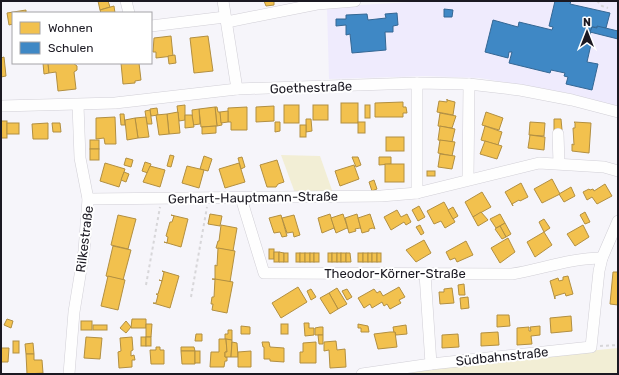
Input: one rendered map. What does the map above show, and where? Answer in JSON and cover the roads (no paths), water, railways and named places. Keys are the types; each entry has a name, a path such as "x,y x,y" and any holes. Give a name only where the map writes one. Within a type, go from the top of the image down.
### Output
{"street":[{"path":"126,1 129,12"},
{"path":"223,1 237,89"},
{"path":"152,26 226,20 316,3 355,1"},
{"path":"417,83 417,192"},
{"name":"Goethestraße","path":"1,106 116,103 237,89 417,83 469,84 520,90 572,100 618,112"},
{"path":"468,179 469,84"},
{"name":"Rilkestraße","path":"69,374 74,312 84,251 88,199 80,158 78,105"},
{"path":"558,134 559,163"},
{"name":"Gerhart-Hauptmann-Straße","path":"88,199 381,196 417,192 538,163 559,163 604,167 618,171"},
{"name":"Theodor-Körner-Straße","path":"241,198 264,273 512,274 537,270 582,258 602,258"},
{"path":"602,258 618,221"},
{"name":"Südbahnstraße","path":"362,374 431,364 591,347 599,271 602,258"},
{"path":"425,274 431,364"}]}
